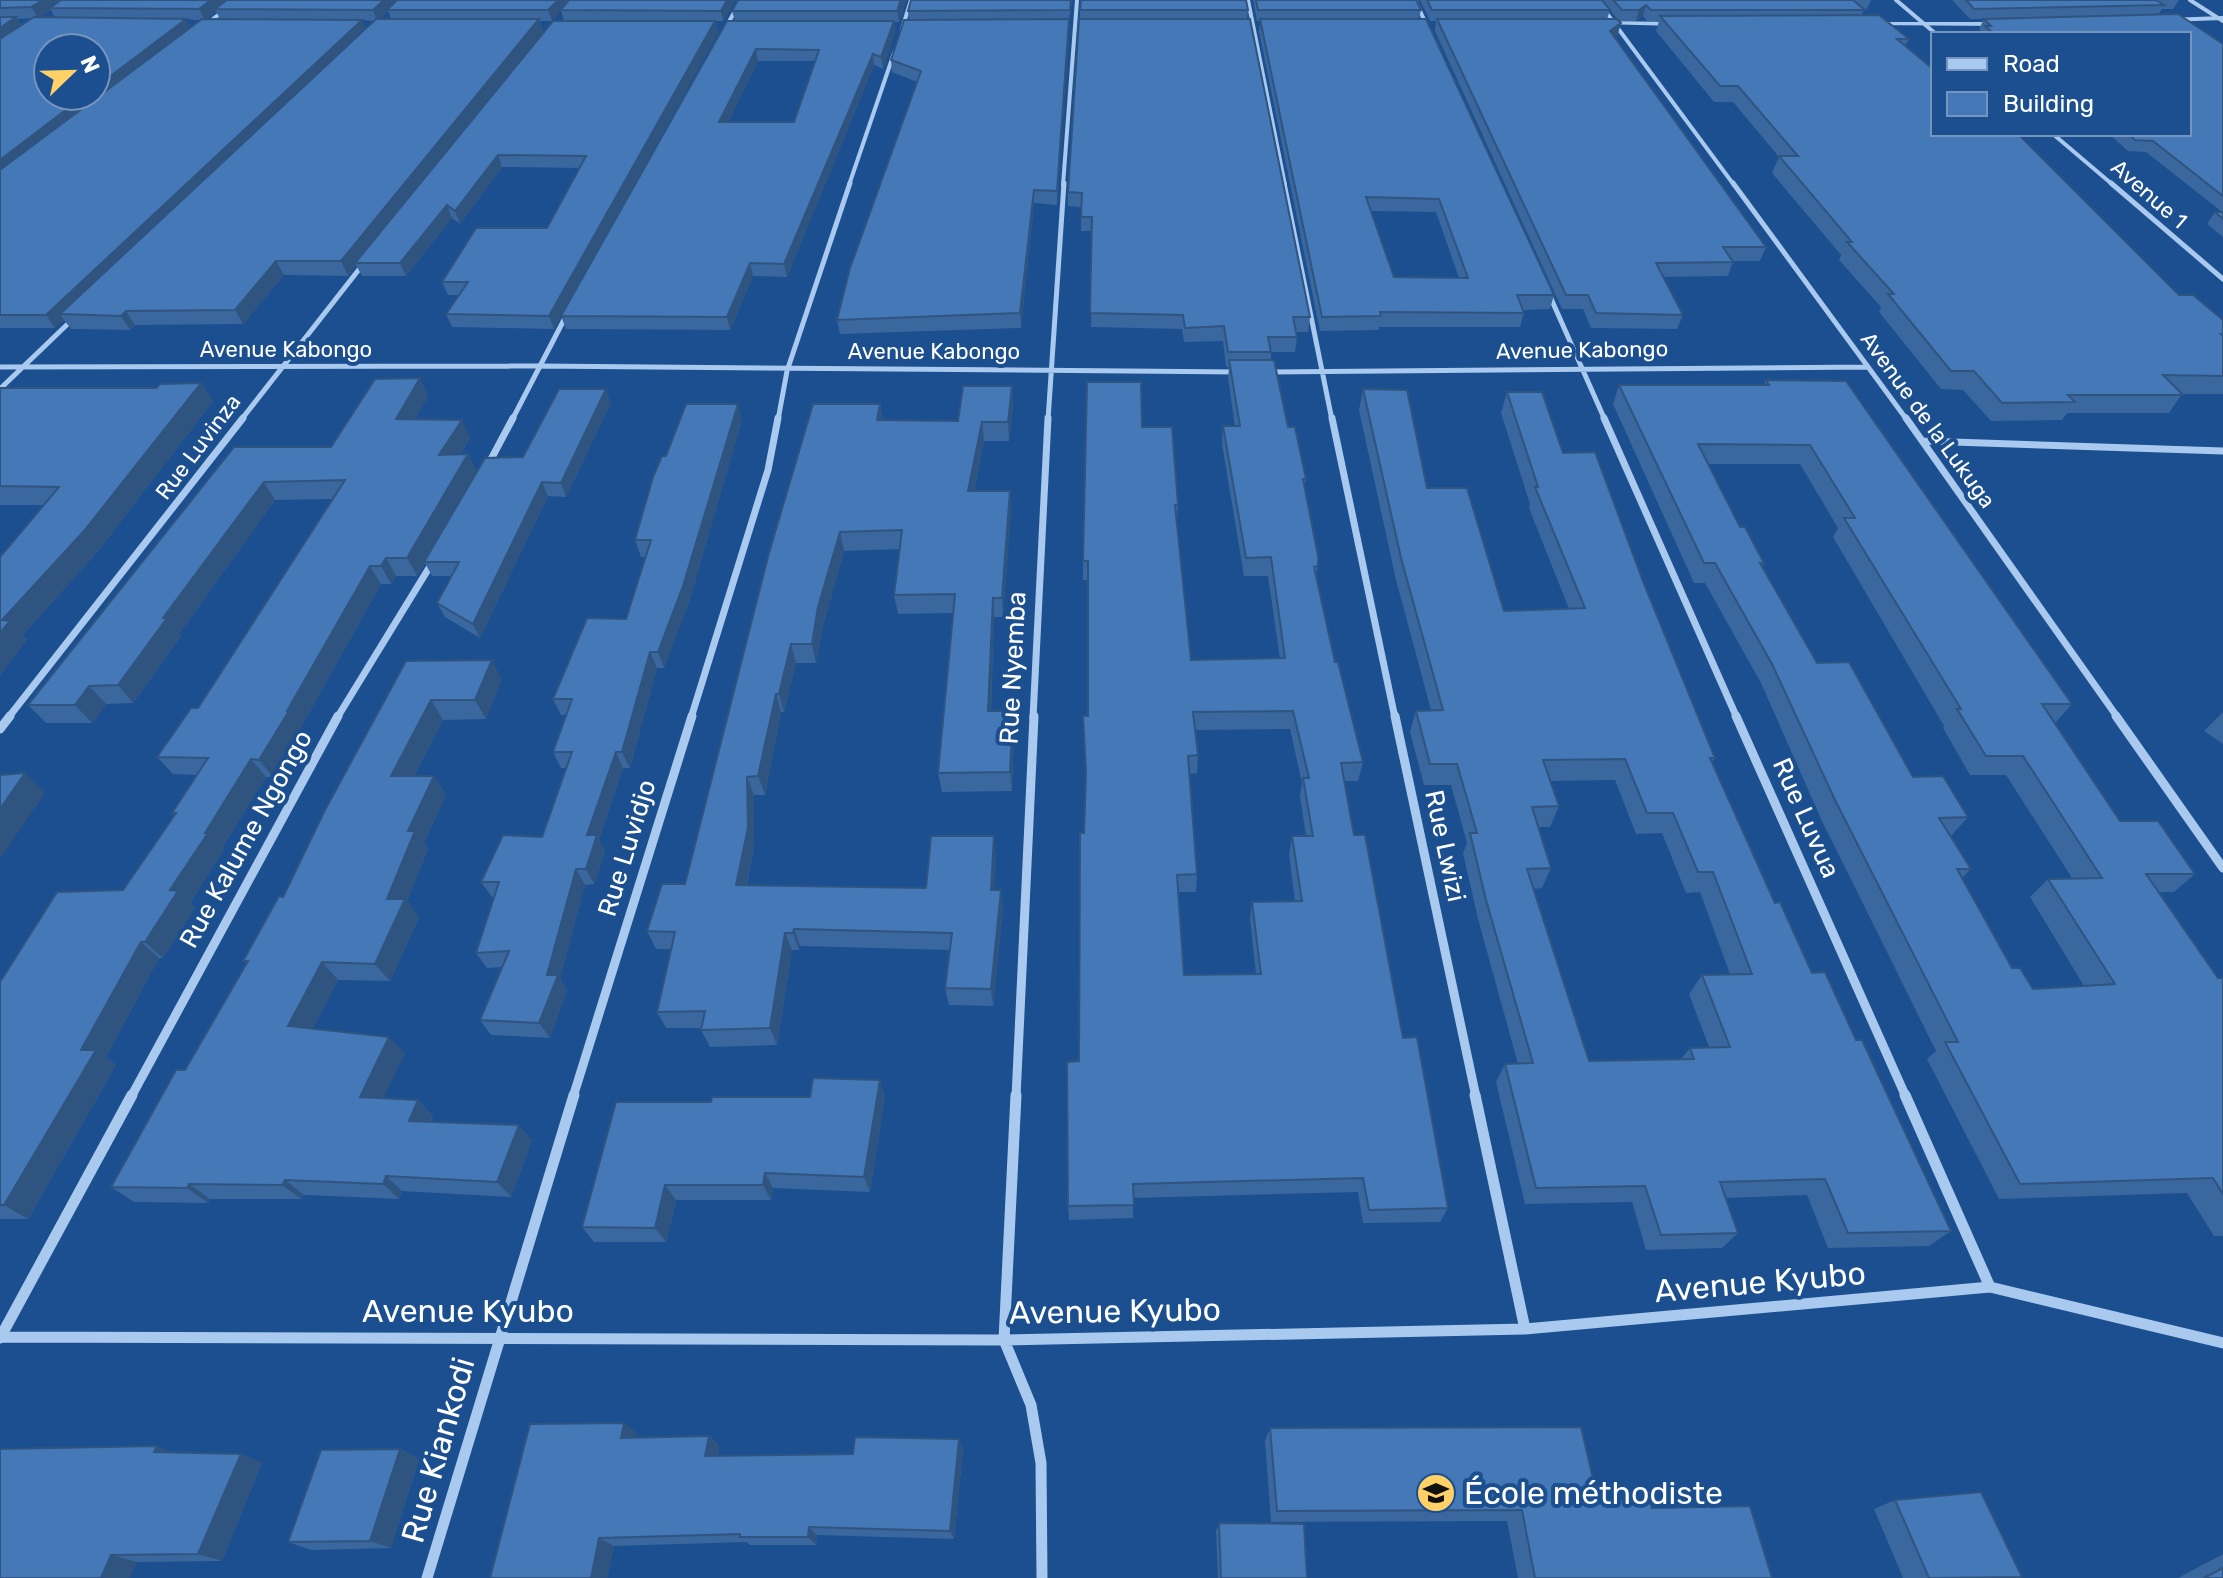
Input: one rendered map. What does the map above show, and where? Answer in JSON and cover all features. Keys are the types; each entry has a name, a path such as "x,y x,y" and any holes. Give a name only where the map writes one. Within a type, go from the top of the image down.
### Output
{"street":[{"path":"205,25 238,0"},
{"path":"719,40 741,0"},
{"name":"Rue Luvidjo","path":"499,1337 768,470 787,371 911,0"},
{"name":"Rue Nyemba","path":"1004,1340 1050,369 1077,0"},
{"name":"Rue Lwizi","path":"1248,0 1322,373 1525,1329"},
{"path":"1415,0 1433,40"},
{"name":"Avenue de la Lukuga","path":"1597,0 1923,441 2223,868"},
{"path":"1896,0 1934,32"},
{"path":"2190,0 2221,19"},
{"path":"2156,20 2221,19"},
{"path":"1598,24 1677,24"},
{"path":"1865,24 2002,24"},
{"path":"190,25 221,25"},
{"path":"1238,25 1269,25"},
{"path":"711,26 741,26"},
{"path":"888,26 919,26"},
{"path":"1060,26 1090,26"},
{"path":"1411,26 1442,26"},
{"name":"Avenue 1","path":"2055,136 2223,279"},
{"name":"Rue Luvinza","path":"0,729 369,257"},
{"name":"Rue Luvua","path":"1543,281 1990,1287"},
{"path":"484,473 568,312"},
{"path":"0,389 79,313"},
{"name":"Avenue Kabongo","path":"0,367 538,366 787,371 1050,369 1247,372"},
{"name":"Avenue Kabongo","path":"1262,372 1868,367"},
{"path":"1923,441 2223,451"},
{"name":"Rue Kalume Ngongo","path":"0,1337 346,701 438,554"},
{"name":"Avenue Kyubo","path":"0,1337 1004,1340 1525,1329 1990,1287 2223,1343"},
{"name":"Rue Kiankodi","path":"427,1578 499,1337"},
{"path":"1004,1340 1031,1405 1041,1463 1042,1578"}],"building":[{"path":"0,0 43,0 31,7 0,8"},
{"path":"61,0 211,0 199,9 50,8"},
{"path":"227,0 384,0 373,10 215,9"},
{"path":"397,0 558,0 548,10 387,10"},
{"path":"569,0 727,0 721,11 561,10"},
{"path":"738,0 901,0 897,11 732,11"},
{"path":"911,0 1071,0 1070,10 908,11"},
{"path":"1081,0 1246,0 1248,10 1080,10"},
{"path":"1256,0 1416,0 1421,10 1258,10"},
{"path":"1427,0 1602,0 1610,10 1432,10"},
{"path":"1613,0 1853,0 1865,10 1651,10 1646,5 1639,10 1622,10"},
{"path":"1966,0 2156,0 2164,5 1974,9"},
{"path":"2178,14 2223,44 2223,196 2153,141 2135,140 2130,136 2191,136 2191,32 1992,32 1985,26 1991,26 1984,19"},
{"path":"1879,15 1909,39 1897,39 1931,67 1931,136 2020,136 2179,295 2193,295 2223,320 2223,376 2163,375 2183,395 2068,395 2075,402 2002,403 1974,371 1951,371 1888,294 1894,294 1847,242 1852,242 1779,156 1798,156 1738,86 1720,86 1660,16"},
{"path":"0,17 16,17 0,28"},
{"path":"34,17 186,19 112,75 112,32 32,32 32,112 63,112 0,160 0,39"},
{"path":"202,19 362,20 46,315 0,315 0,170 78,112 112,112 112,86"},
{"path":"376,19 539,19 341,261 276,261 235,310 126,311 121,316 60,314"},
{"path":"1069,19 1057,191 1034,190 1020,313 837,320 850,268 921,71 891,60 904,20"},
{"path":"1079,19 1250,19 1310,317 1293,317 1297,337 1268,337 1271,352 1228,352 1224,326 1185,328 1183,315 1090,313 1092,217 1081,217 1082,193 1068,192"},
{"path":"1260,19 1426,19 1554,295 1517,295 1524,313 1380,312 1381,316 1322,317","holes":["1366,197 1439,199 1468,278 1394,277"]},
{"path":"1437,19 1617,19 1621,23 1610,31 1766,247 1723,247 1733,262 1656,263 1683,315 1596,313 1588,295 1566,295"},
{"path":"553,21 715,21 549,316 446,314 468,282 442,282 476,228 547,228 586,156 498,155 455,211 447,205 400,263 355,263"},
{"path":"727,21 894,21 881,57 873,54 784,264 750,263 727,317 561,316","holes":["756,49 819,50 794,122 719,122"]},
{"path":"1229,360 1274,360 1288,427 1295,427 1318,556 1318,566 1314,567 1335,662 1338,662 1363,762 1341,763 1354,835 1365,835 1403,1038 1417,1037 1448,1208 1369,1210 1363,1178 1133,1184 1134,1205 1068,1206 1067,1062 1079,1061 1080,833 1084,833 1086,772 1083,716 1088,716 1088,561 1083,561 1087,382 1141,382 1142,427 1172,427 1178,505 1175,505 1191,660 1285,658 1271,557 1246,558 1223,426 1240,426","holes":["1293,711 1309,778 1303,778 1313,836 1292,836 1302,901 1252,902 1261,974 1184,975 1177,875 1197,874 1188,756 1198,755 1193,712"]},
{"path":"420,378 396,419 462,420 439,455 468,454 407,558 386,558 381,566 370,566 259,760 251,759 170,890 178,891 145,942 141,942 81,1050 96,1050 4,1205 0,1205 0,982 57,892 123,890 176,813 172,813 208,758 157,757 191,708 198,708 345,480 264,482 163,618 167,618 118,685 89,686 75,705 28,705 234,447 331,447 375,379"},
{"path":"1766,380 1846,381 2072,704 2042,704 2120,821 2158,821 2195,874 2146,874 2218,978 2223,978 2223,1194 2213,1178 2020,1184 1945,1042 1958,1042 1835,800 1772,664 1715,563 1704,563 1619,385 1769,385","holes":["1698,444 1810,445 1855,518 1844,518 1961,709 1957,709 1986,756 2023,756 2102,878 2048,879 2115,984 2033,989 2020,968 2012,968 1957,869 1971,869 1939,818 1968,817 1943,776 1913,777 1849,662 1817,663 1760,563 1764,563 1745,527 1740,527"]},
{"path":"201,383 84,531 2,620 10,621 0,633 0,557 59,487 0,486 0,388 156,388 160,384"},
{"path":"963,386 1012,386 1008,422 982,422 968,491 1010,491 1002,598 993,598 988,711 1013,711 1010,772 938,773 955,594 894,595 902,530 840,532 818,607 812,644 791,644 779,694 776,694 758,776 747,777 748,828 736,885 926,888 931,836 994,836 991,890 1001,890 991,989 945,988 952,933 794,929 793,933 785,933 770,1028 701,1030 705,1011 657,1012 675,932 647,931 662,884 685,884 769,553 813,404 880,404 877,420 958,421"},
{"path":"559,389 606,389 561,483 542,482 473,624 437,603 459,562 424,562 485,458 523,457"},
{"path":"1363,389 1407,390 1427,488 1467,488 1504,611 1585,608 1535,487 1538,487 1507,392 1542,392 1563,453 1595,452 1644,584 1715,758 1710,758 1775,903 1780,902 1812,973 1825,972 1856,1040 1862,1040 1951,1231 1848,1233 1825,1179 1720,1182 1738,1233 1661,1235 1645,1186 1536,1188 1505,1064 1533,1063 1486,900 1470,833 1477,833 1457,764 1430,764 1416,711 1443,710 1401,558","holes":["1625,759 1647,813 1673,813 1698,872 1713,872 1752,974 1702,975 1730,1047 1690,1048 1694,1059 1589,1061 1527,869 1551,868 1532,807 1559,806 1543,760"]},
{"path":"686,404 738,404 683,586 658,652 650,652 622,752 616,752 587,835 597,835 586,869 576,869 547,975 558,975 539,1023 480,1020 509,951 476,953 499,882 481,882 503,835 542,837 572,752 553,752 572,699 553,699 587,618 626,619 651,540 635,540 653,477 662,456 666,456"},
{"path":"492,660 475,700 431,700 391,776 434,776 408,831 415,831 387,899 405,899 375,964 322,962 288,1026 389,1037 360,1097 418,1100 409,1121 519,1125 497,1182 386,1176 383,1184 285,1180 282,1185 111,1187 176,1070 185,1070 248,961 243,961 279,896 283,897 325,810 406,661"},
{"path":"25,773 0,809 0,775"},
{"path":"813,1078 880,1080 864,1177 765,1173 763,1185 665,1185 655,1228 582,1227 616,1102 711,1102 712,1097 810,1097"},
{"path":"624,1423 621,1438 709,1436 705,1456 853,1454 855,1437 959,1439 950,1531 809,1527 808,1537 740,1537 740,1534 599,1538 591,1578 490,1578 530,1424"},
{"path":"1581,1427 1598,1500 1650,1498 1652,1508 1750,1506 1772,1578 1535,1578 1522,1510 1277,1511 1270,1428"},
{"path":"157,1446 154,1452 241,1454 198,1554 111,1555 101,1578 0,1578 0,1449"},
{"path":"400,1449 370,1541 288,1542 321,1450"},
{"path":"1981,1492 2022,1577 1929,1578 1895,1500"},
{"path":"1219,1523 1304,1524 1307,1578 1221,1578"},
{"path":"2223,1568 2223,1578 2204,1578"}],"place":[{"name":"École méthodiste","path":"1436,1493"}]}
